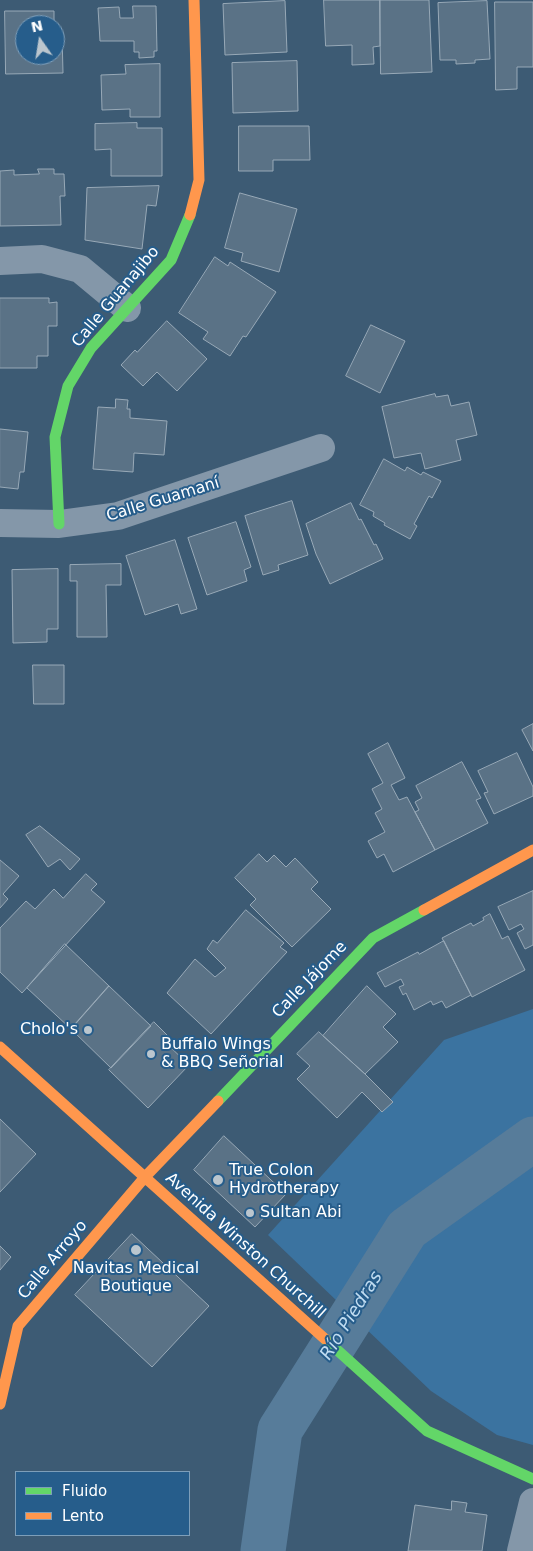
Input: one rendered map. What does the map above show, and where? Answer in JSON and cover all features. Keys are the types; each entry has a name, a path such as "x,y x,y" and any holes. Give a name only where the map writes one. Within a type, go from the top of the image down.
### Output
{"street":[{"name":"Calle Guanajibo","path":"59,524 55,437 68,386 90,348 171,260 189,219 199,180 194,0"},
{"path":"0,261 42,259 80,269 127,308"},
{"name":"Calle Guamaní","path":"0,523 59,524 118,516 321,448"},
{"name":"Calle Jájome","path":"145,1177 373,938 533,850"},
{"name":"Avenida Winston Churchill","path":"0,1047 427,1431 533,1480"},
{"name":"Calle Arroyo","path":"0,1404 18,1326 145,1177"},
{"path":"521,1551 533,1502"}],"shaded area":[{"path":"533,1009 533,1445 497,1435 431,1391 268,1235 444,1040"}],"building":[{"path":"324,0 380,0 380,46 373,47 374,64 352,65 352,45 326,46"},
{"path":"380,0 429,0 432,72 381,74"},
{"path":"285,1 287,52 225,55 223,4"},
{"path":"487,1 490,59 475,60 475,63 456,64 456,60 440,60 438,3"},
{"path":"495,2 533,2 533,67 517,67 517,89 496,90"},
{"path":"133,6 156,6 157,51 154,51 154,57 139,58 139,52 134,52 134,41 100,41 98,8 119,7 120,18 133,18"},
{"path":"5,11 54,11 54,15 15,15 15,65 63,65 63,73 6,74"},
{"path":"297,61 298,111 233,113 232,63"},
{"path":"160,64 160,117 130,117 130,109 102,110 101,75 126,74 125,65"},
{"path":"137,123 137,128 162,128 162,176 111,176 111,149 95,150 95,124"},
{"path":"239,126 309,126 310,160 273,160 273,171 239,171"},
{"path":"38,169 54,169 54,174 64,174 65,196 60,196 61,225 0,226 0,171 14,170 14,175 39,174"},
{"path":"159,186 156,206 147,205 142,249 85,240 87,188"},
{"path":"240,193 297,209 279,272 241,261 243,253 225,248"},
{"path":"215,257 228,266 230,262 276,292 246,337 243,336 230,356 203,339 208,332 179,313"},
{"path":"0,298 49,298 49,303 57,302 57,326 48,326 48,356 37,356 37,368 0,368"},
{"path":"167,321 207,359 177,391 157,372 143,386 121,365 135,350 137,352"},
{"path":"371,325 405,341 380,393 346,376"},
{"path":"435,394 436,397 448,395 451,406 469,402 477,435 456,440 461,460 425,469 421,453 394,458 382,407"},
{"path":"116,399 128,400 127,409 130,409 130,418 167,421 164,455 134,453 133,472 93,469 98,407 115,408"},
{"path":"0,429 28,432 24,472 20,472 18,489 0,487"},
{"path":"384,459 405,471 407,467 421,475 423,472 441,481 432,498 429,496 414,524 417,526 410,539 384,525 385,523 373,516 374,512 360,505"},
{"path":"292,501 308,555 278,565 279,570 263,575 245,516"},
{"path":"351,503 383,559 330,584 316,554 306,524"},
{"path":"236,522 251,567 244,570 247,581 207,595 188,538"},
{"path":"175,540 197,609 181,614 178,604 145,615 126,556"},
{"path":"121,564 121,585 106,585 107,637 77,637 77,581 70,581 70,565"},
{"path":"58,569 58,629 47,629 47,642 13,643 12,570"},
{"path":"33,665 64,665 64,704 34,704"},
{"path":"533,724 533,751 522,730"},
{"path":"388,743 405,778 391,785 399,800 407,797 435,850 393,872 384,854 377,858 368,841 385,832 375,813 382,809 372,789 383,783 368,754"},
{"path":"517,753 533,787 533,796 494,814 484,793 488,792 478,771"},
{"path":"462,762 481,798 476,800 488,823 435,850 415,812 419,810 415,802 422,798 416,786"},
{"path":"40,826 80,859 70,870 60,859 48,867 26,835"},
{"path":"259,854 267,862 274,855 286,867 295,858 318,882 311,889 331,909 292,947 250,905 256,899 235,878"},
{"path":"0,860 19,876 3,894 8,899 0,908"},
{"path":"86,874 97,884 91,890 105,902 22,993 0,972 0,928 26,901 35,909 54,889 63,898"},
{"path":"533,891 533,945 525,949 517,933 524,929 521,924 509,930 498,907"},
{"path":"246,910 284,943 280,947 287,952 211,1034 167,993 195,959 215,977 226,968 207,949 213,940 217,943"},
{"path":"490,914 502,939 508,936 525,970 472,997 442,938 471,923 473,926"},
{"path":"444,941 471,995 446,1008 442,1001 433,1005 431,1001 414,1010 406,993 403,995 399,987 404,985 401,979 385,987 377,973"},
{"path":"65,944 109,986 71,1029 27,988"},
{"path":"109,986 151,1026 111,1068 71,1029"},
{"path":"367,986 396,1014 383,1027 398,1042 365,1074 323,1036"},
{"name":"Buffalo Wings & BBQ Señorial","path":"154,1022 170,1038 166,1043 189,1065 148,1108 109,1070"},
{"path":"319,1032 393,1102 382,1112 362,1092 337,1118 297,1079 310,1066 297,1054"},
{"path":"0,1119 36,1154 0,1192"},
{"path":"224,1136 286,1194 255,1227 194,1170"},
{"path":"132,1234 209,1306 152,1367 75,1295"},
{"path":"0,1246 11,1257 0,1270"},
{"path":"452,1501 467,1503 465,1512 487,1515 482,1551 408,1551 415,1505 451,1510"}],"waterway":[{"name":"Río Piedras","path":"263,1551 280,1430 407,1229 533,1139"}],"traffic: fast":[{"path":"59,524 55,437 68,386 91,348 171,260 190,215"},
{"path":"218,1101 373,938 424,910"},
{"path":"325,1339 427,1431 533,1479"}],"traffic: slow":[{"path":"190,215 199,180 194,0"},
{"path":"424,910 533,850"},
{"path":"0,1047 325,1339"},
{"path":"0,1404 18,1326 145,1177 218,1101"}],"place":[{"name":"Cholo's","path":"88,1030"},
{"name":"Buffalo Wings & BBQ Señorial","path":"151,1054"},
{"name":"True Colon Hydrotherapy","path":"218,1180"},
{"name":"Sultan Abi","path":"250,1213"},
{"name":"Navitas Medical Boutique","path":"136,1250"}]}
